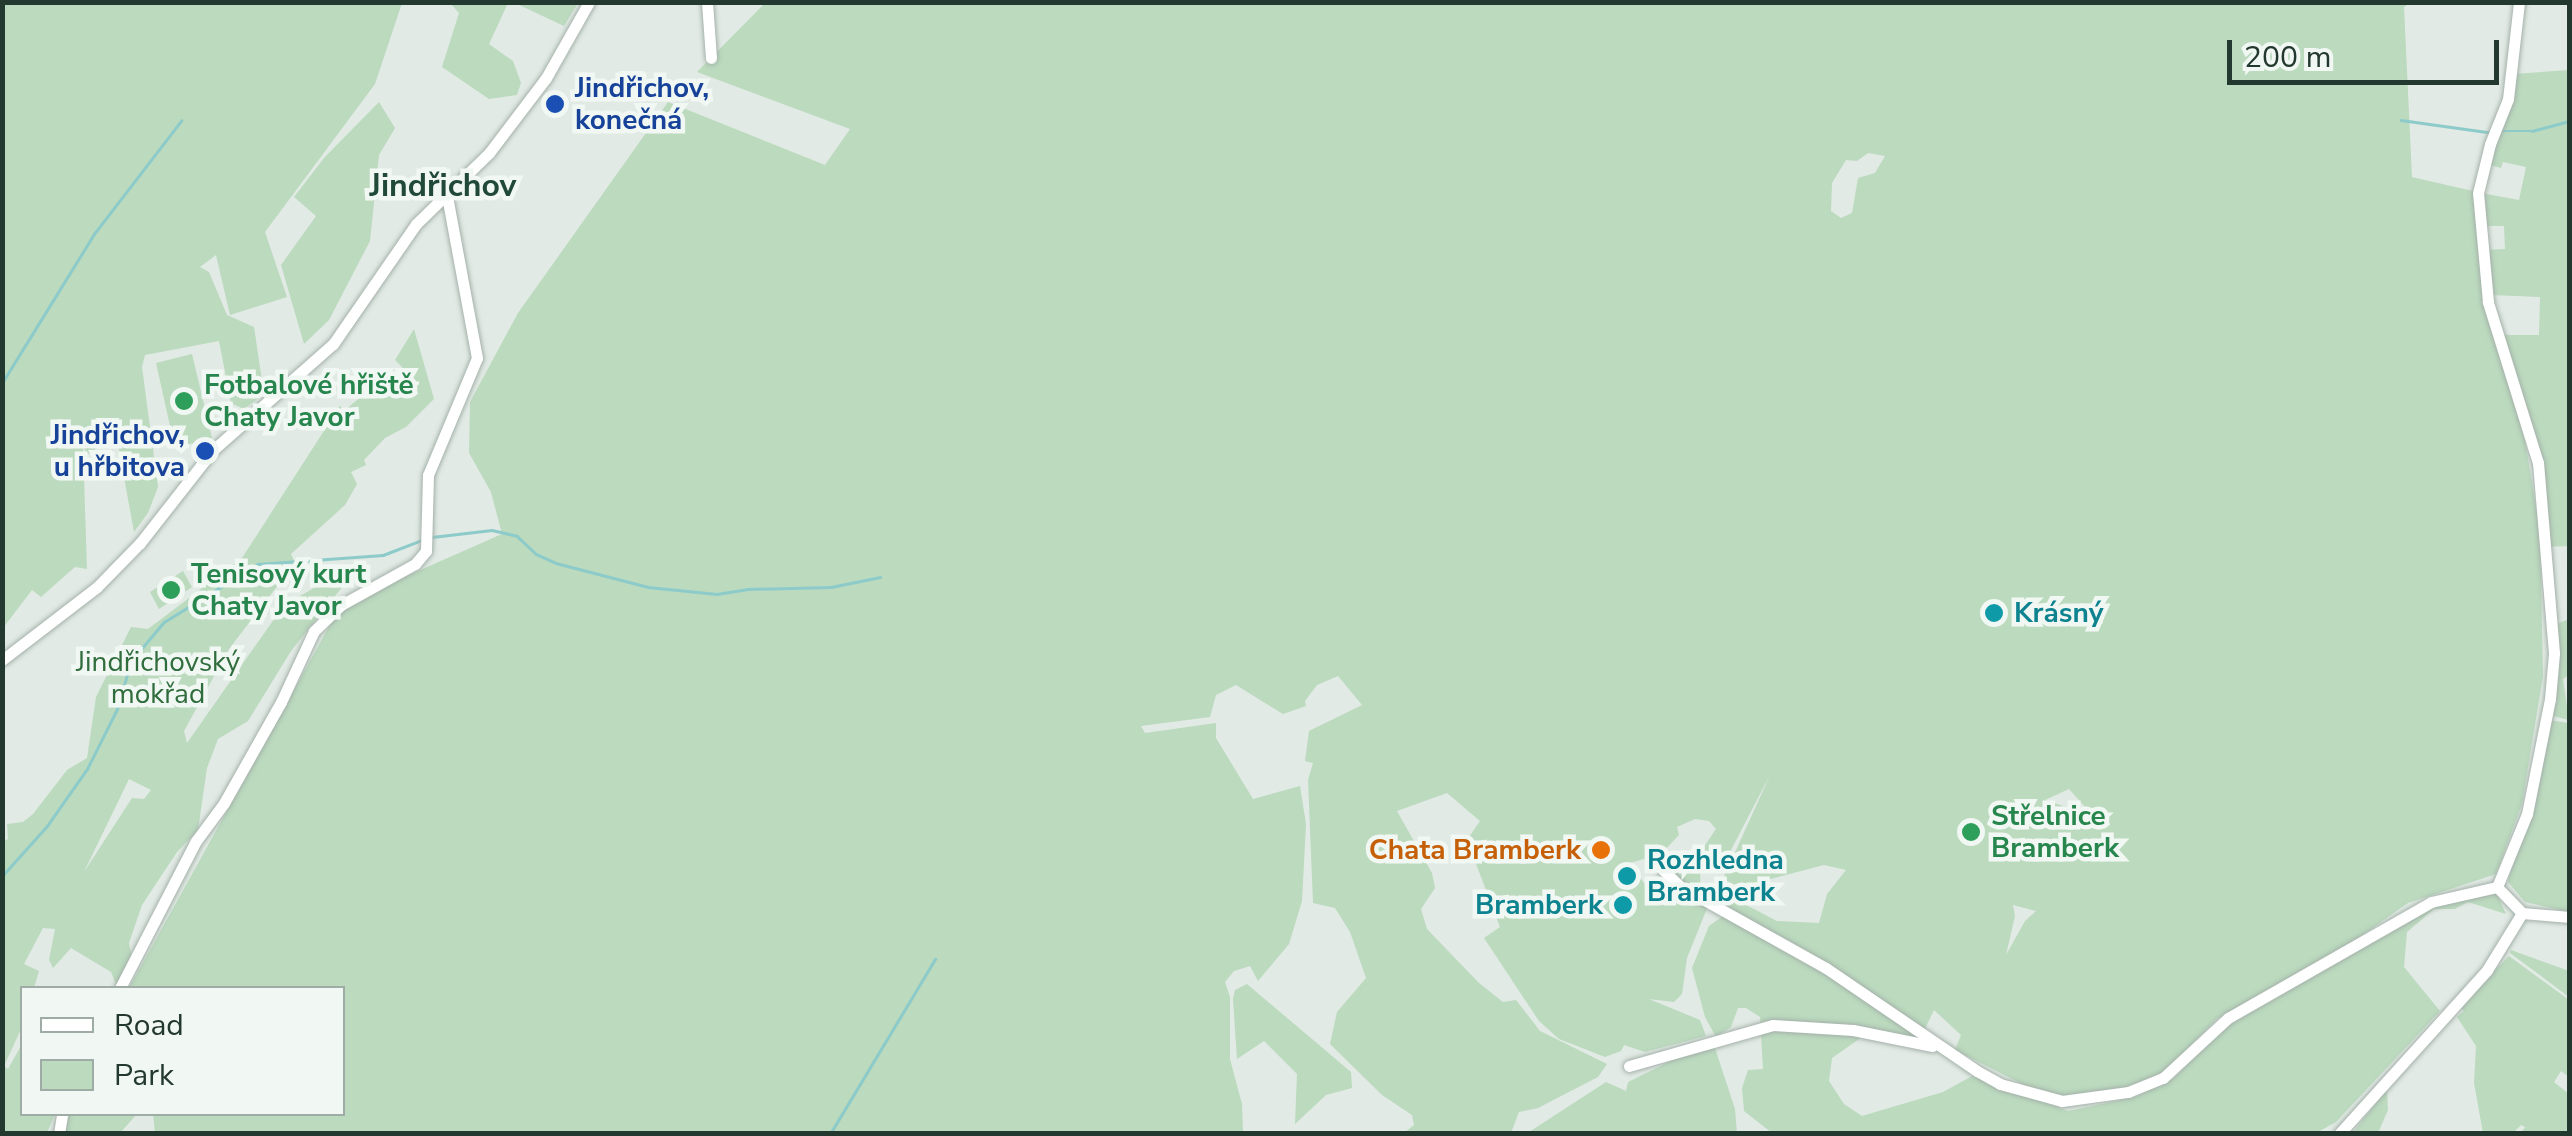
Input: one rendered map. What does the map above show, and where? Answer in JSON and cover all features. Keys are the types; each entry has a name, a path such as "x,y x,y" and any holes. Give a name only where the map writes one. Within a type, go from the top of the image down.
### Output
{"street":[{"path":"2,660 97,587 140,543 212,450 322,357 416,224 499,140 546,78 588,2"},
{"path":"707,2 711,58"},
{"path":"2497,886 2526,814 2550,699 2554,653 2538,463 2488,302 2478,193 2508,99 2518,2"},
{"path":"121,986 196,841 224,803 281,702 314,631 340,604 414,564 426,551 428,475 477,358 446,190"},
{"path":"1660,867 1681,887 1826,968 2000,1084 2043,1097 2079,1100 2128,1092 2172,1072 2213,1030 2244,1008 2411,911 2454,894 2497,886"},
{"path":"2497,886 2522,913 2570,917"},
{"path":"2339,1134 2487,970 2522,913"},
{"path":"1629,1066 1773,1025 1853,1030 1945,1050"}],"green space":[{"path":"3,2 402,3 375,84 265,232 287,297 230,315 216,255 200,267 209,272 227,315 254,327 264,394 244,409 231,403 219,341 145,355 142,367 158,487 148,513 134,532 116,433 89,454 83,448 87,569 75,567 41,597 32,590 3,628"},
{"path":"450,3 508,3 489,44 513,61 521,83 517,95 489,99 442,67 459,13"},
{"path":"515,3 578,3 564,26"},
{"path":"765,3 2410,3 2404,7 2412,177 2477,192 2483,288 2525,441 2540,531 2543,676 2522,804 2496,874 2408,903 2351,943 2218,1018 2166,1070 2134,1088 2065,1100 2026,1086 1955,1050 1961,1035 1934,1010 1924,1031 1725,907 1722,898 1727,895 1777,921 1819,923 1827,894 1846,870 1824,865 1740,887 1723,879 1770,775 1719,873 1705,868 1700,874 1701,893 1684,885 1670,868 1674,864 1685,870 1699,854 1716,829 1709,821 1695,819 1677,827 1679,835 1661,854 1630,863 1644,883 1683,891 1708,906 1687,958 1682,994 1674,1002 1649,999 1700,1020 1706,1036 1645,1052 1624,1045 1621,1051 1605,1057 1559,1039 1539,1021 1484,938 1500,927 1467,840 1480,821 1447,793 1397,811 1432,873 1435,888 1421,909 1427,929 1479,983 1503,1002 1516,1000 1540,1031 1607,1064 1598,1077 1538,1108 1519,1112 1511,1133 1404,1133 1414,1125 1412,1115 1382,1095 1330,1044 1337,1012 1366,978 1350,932 1335,908 1313,903 1308,780 1313,763 1305,761 1309,731 1362,705 1338,676 1317,685 1305,701 1306,706 1283,714 1236,685 1216,695 1210,717 1141,726 1145,733 1216,723 1216,738 1253,799 1300,786 1306,824 1302,901 1289,944 1258,981 1250,966 1234,971 1225,982 1230,997 1230,1059 1242,1104 1243,1133 155,1133 153,1116 345,1116 345,986 130,986 341,605 502,534 491,492 469,453 470,402 518,313 668,102 825,165 850,129 697,72","holes":["1868,153 1885,156 1875,173 1858,178 1852,213 1841,218 1831,211 1832,183 1846,160 1857,161","2069,789 2086,808 2088,814 2045,800","2013,905 2036,911 2025,921 2006,955 2015,916"]},
{"path":"2569,70 2569,546 2545,547 2543,465 2502,335 2539,335 2540,297 2491,295 2486,250 2505,249 2504,226 2484,226 2481,193 2519,200 2526,167 2503,162 2501,168 2486,164 2514,74"},
{"path":"379,102 395,128 379,155 370,241 329,320 304,344 281,265 316,216 294,197 324,158"},
{"name":"Jindřichovský mokřad","path":"414,329 434,399 406,427 385,438 364,460 366,465 351,472 357,484 345,505 291,554 295,563 229,649 184,731 187,743 284,605 330,579 347,581 291,651 248,721 218,739 207,768 198,830 177,852 142,905 129,943 132,958 118,986 111,972 71,948 53,968 49,960 55,929 43,928 24,964 39,971 35,986 20,986 20,1031 4,1066 8,1069 20,1048 20,1116 54,1116 47,1133 3,1133 2,842 8,839 7,824 23,822 33,814 67,770 87,758 96,697 131,627 148,629 242,558 340,406 345,410 375,385 390,383 402,367 395,360","holes":["129,779 151,790 144,799 132,798 84,872"]},
{"name":"Fotbalové hřiště Chaty Javor","path":"192,354 212,438 175,448 156,363"},
{"name":"Tenisový kurt Chaty Javor","path":"183,571 192,587 159,609 150,592"},
{"path":"2569,619 2569,675 2563,679 2569,720 2553,716 2557,624"},
{"path":"2548,720 2569,723 2569,912 2525,902 2508,882"},
{"path":"2496,892 2506,914 2468,902 2455,909 2434,909 2407,932 2404,967 2440,1011 2336,1122 2316,1133 1772,1133 1744,1111 1742,1088 1748,1070 1763,1069 1760,1017 1746,1008 1738,1008 1731,1027 1716,1037 1705,1017 1692,968 1709,926 1723,916 1783,946 1926,1038 1865,1035 1832,1058 1829,1081 1844,1104 1862,1116 1943,1092 1974,1075 2068,1111 2135,1097 2174,1078 2226,1026 2269,996 2415,913 2447,901"},
{"path":"2511,950 2569,971 2569,997 2510,953"},
{"path":"2509,956 2569,1000 2569,1077 2561,1071 2554,1082 2569,1094 2569,1133 2521,1133 2525,1127 2521,1125 2513,1133 2483,1133 2474,1083 2476,1046 2457,1017 2464,1011 2459,1007"},
{"path":"1247,984 1351,1072 1352,1088 1326,1095 1295,1124 1297,1074 1264,1041 1237,1059 1233,999 1235,990"},
{"path":"1703,1045 1714,1045 1735,1109 1737,1133 1526,1134 1606,1082 1626,1091 1628,1082"},
{"path":"2387,1089 2388,1110 2378,1133 2352,1134"},
{"path":"68,1116 135,1116 120,1133 64,1134"}],"waterway":[{"path":"2401,120 2488,132"},
{"path":"2,383 94,234 181,121"},
{"path":"2501,131 2532,131 2570,121"},
{"path":"432,537 492,530 517,536 536,554 556,563 648,587 717,594 748,589 831,587 880,577"},
{"path":"2,876 47,826 87,769 117,709 131,661 164,622 258,564 383,555 420,541"},
{"path":"830,1134 935,959"}],"place":[{"name":"Jindřichov, konečná","path":"555,104"},
{"name":"Fotbalové hřiště Chaty Javor","path":"184,401"},
{"name":"Jindřichov, u hřbitova","path":"205,451"},
{"name":"Tenisový kurt Chaty Javor","path":"171,590"},
{"name":"Krásný","path":"1994,613"},
{"name":"Střelnice Bramberk","path":"1971,832"},
{"name":"Chata Bramberk","path":"1601,850"},
{"name":"Rozhledna Bramberk","path":"1627,876"},
{"name":"Bramberk","path":"1623,905"}],"district":[{"name":"Jindřichov","path":"443,186"}]}
